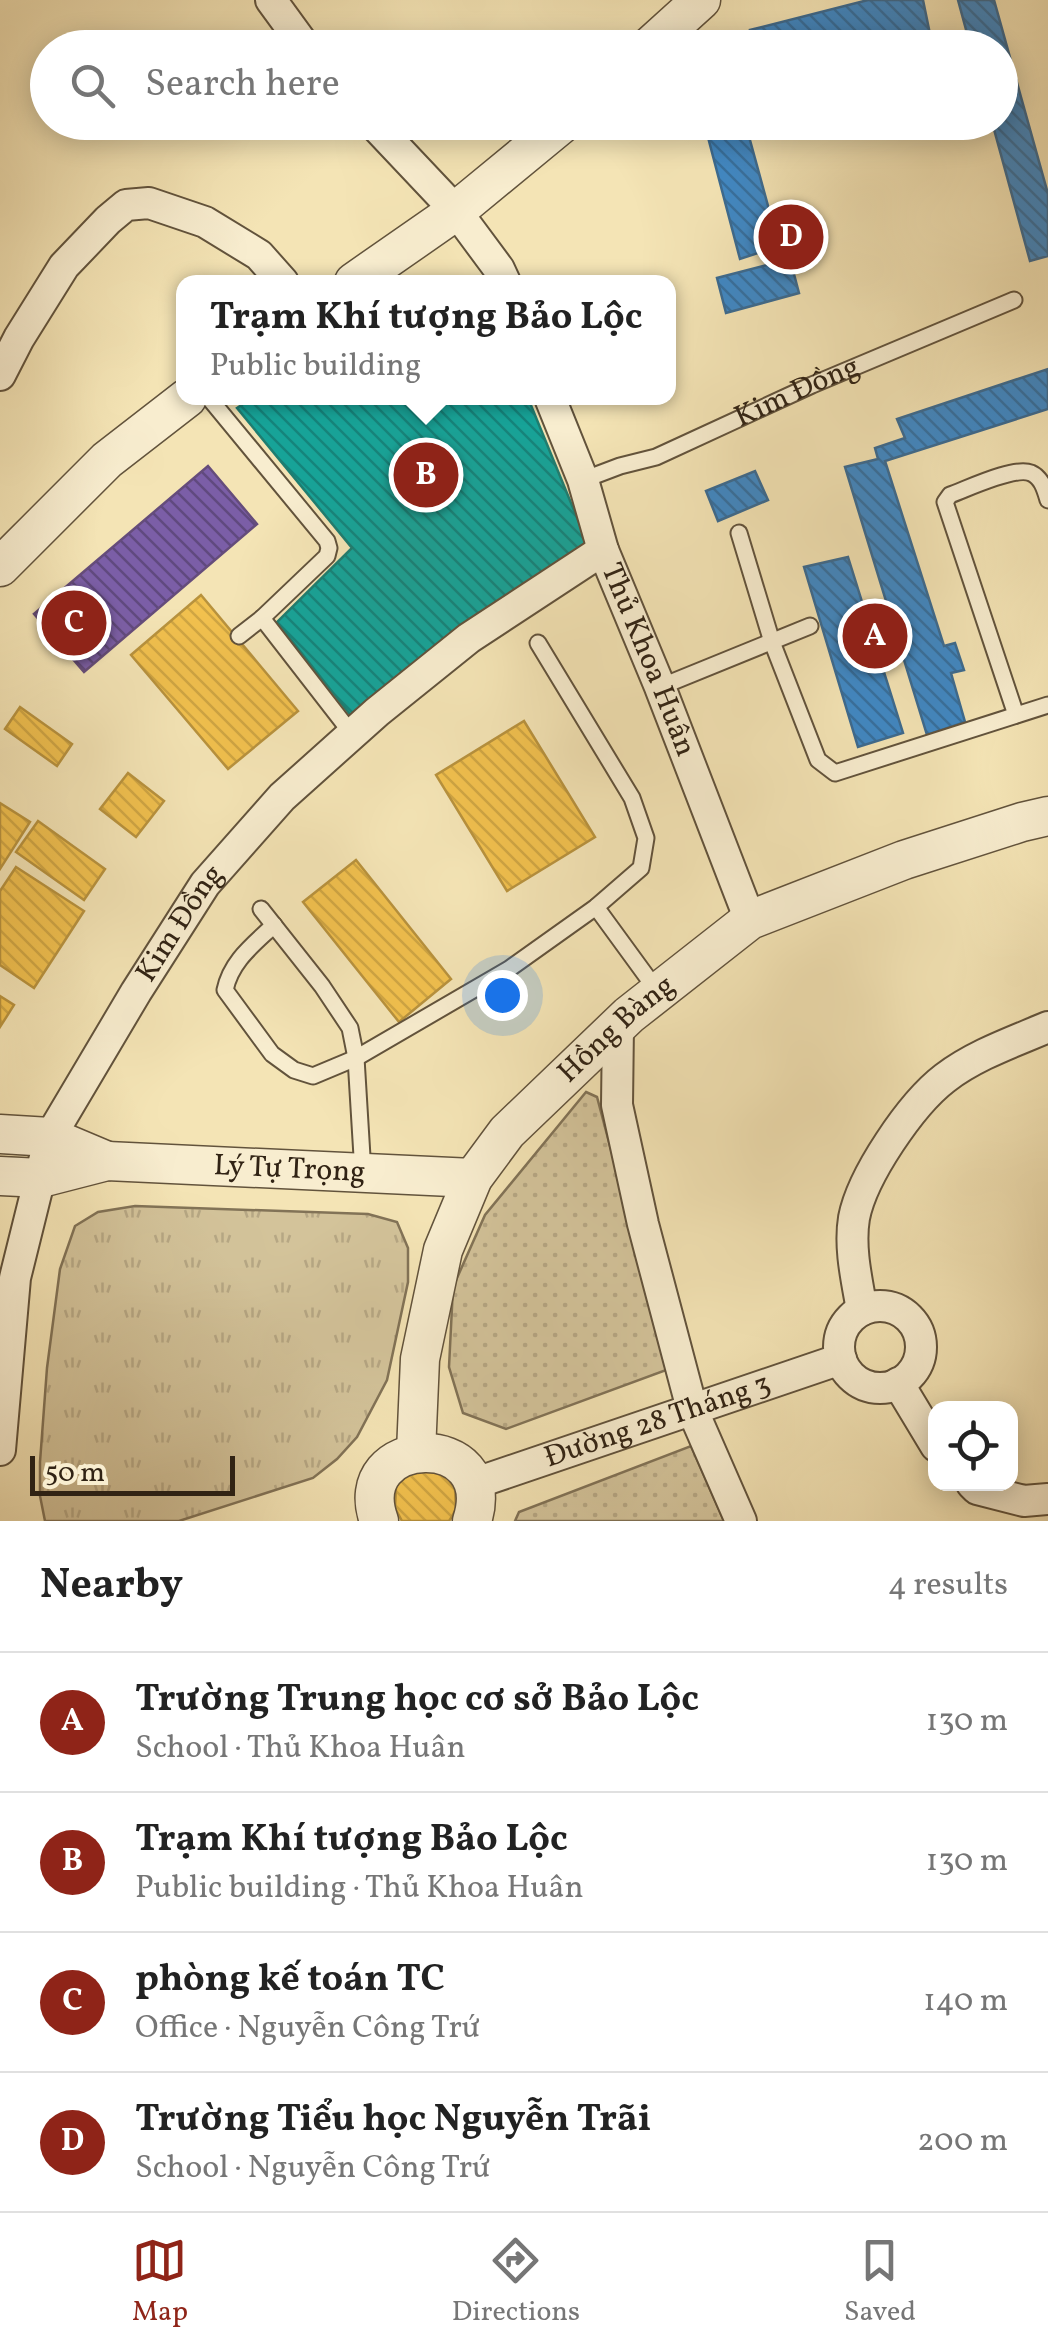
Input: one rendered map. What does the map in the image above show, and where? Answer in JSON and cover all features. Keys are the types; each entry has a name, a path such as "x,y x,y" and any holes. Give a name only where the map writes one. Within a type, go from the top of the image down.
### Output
{"street":[{"path":"271,0 293,30"},
{"path":"668,30 701,0"},
{"path":"389,140 456,211 501,275"},
{"path":"364,275 456,211 542,140"},
{"path":"0,376 64,266 126,205 149,203 205,222 259,254 277,275"},
{"path":"0,567 108,460 178,405"},
{"name":"Thủ Khoa Huân","path":"553,405 583,480 602,550 750,920"},
{"name":"Kim Đồng","path":"0,1450 15,1278 50,1137 205,884 282,796 352,734 469,638 602,550"},
{"name":"Hồng Bàng","path":"416,1452 420,1359 443,1250 472,1178 508,1132 618,1025 750,920 904,860 1048,816"},
{"path":"618,1025 617,1105 643,1224 692,1409 741,1521"},
{"path":"862,1310 854,1262 854,1218 872,1168 908,1117 943,1078 983,1055 1048,1027"},
{"name":"Lý Tự Trọng","path":"0,1134 50,1137 107,1162"},
{"name":"Lý Tự Trọng","path":"0,1176 40,1178 107,1162 472,1178"},
{"path":"895,1308 915,1326 920,1338 917,1365 898,1383 884,1388 858,1381 841,1359 841,1332 862,1310 895,1308"},
{"name":"Đường 28 Tháng 3","path":"472,1502 692,1409 841,1359"},
{"path":"898,1383 928,1433"},
{"path":"373,1519 379,1482 388,1467 402,1456 416,1452 436,1452 452,1458 465,1470 472,1502"},
{"path":"986,1491 1024,1500 1048,1500"}],"lane":[{"name":"Kim Đồng","path":"583,480 656,457 812,385 1014,300"},
{"path":"215,405 329,548 327,556 239,636"},
{"path":"1016,715 945,502 950,495 1016,472 1032,473 1043,484 1048,500"},
{"path":"739,533 772,642 818,760 836,773 1048,704"},
{"path":"262,618 352,734"},
{"path":"660,688 810,626"},
{"path":"274,925 238,960 228,975 225,990 272,1054 294,1070 313,1076 356,1058 509,969 596,907 641,868 646,838 632,798 538,643"},
{"path":"596,907 658,992"},
{"path":"261,909 350,1028 356,1058 362,1173"}],"green space":[{"path":"586,1092 597,1097 669,1369 506,1429 463,1413 449,1367 453,1287 485,1215"},
{"path":"135,1206 368,1214 397,1222 408,1248 408,1282 387,1380 357,1437 313,1478 179,1521 45,1521 40,1462 60,1269 75,1226 98,1212"},
{"path":"691,1446 724,1521 515,1521 519,1512"}],"building: Homes":[{"path":"486,466 499,485 468,508 455,489"},
{"path":"417,471 448,510 408,541 377,502"},
{"path":"201,595 298,711 228,769 131,655"},
{"path":"20,707 72,744 57,766 5,729"},
{"path":"524,721 595,837 507,891 436,775"},
{"path":"128,773 164,801 136,837 100,809"},
{"path":"0,803 30,822 0,869"},
{"path":"38,821 105,869 84,900 16,852"},
{"path":"356,860 451,979 399,1022 303,902"},
{"path":"16,867 84,911 34,988 0,965 0,891"},
{"path":"0,996 14,1005 0,1027"},
{"path":"431,1469 449,1480 455,1489 456,1509 451,1518 402,1521 395,1508 396,1487 411,1472"}],"building: Offices":[{"path":"208,466 257,524 84,672 34,614"}],"building: Schools":[{"path":"868,0 923,0 929,30 750,30"},
{"path":"958,0 994,0 1002,30 966,30"},
{"path":"1018,86 1048,194 1048,256 1030,261 997,140 1018,140"},
{"path":"709,140 750,140 779,246 740,259"},
{"path":"790,259 799,293 726,313 717,278"},
{"path":"1048,369 1048,409 885,461 944,646 955,643 964,670 951,673 965,722 927,735 845,467 878,459 875,448 905,438 897,419"},
{"path":"755,471 768,500 718,521 706,491"},
{"path":"848,557 903,733 858,747 804,567"}],"building: Public":[{"path":"531,405 587,542 406,669 352,717 277,622 352,548 237,408"}],"place":[{"name":"Trường Tiểu học Nguyễn Trãi","path":"791,237"},
{"name":"Trạm Khí tượng Bảo Lộc","path":"426,475"},
{"name":"phòng kế toán TC","path":"74,623"},
{"name":"Trường Trung học cơ sở Bảo Lộc","path":"875,636"}]}
